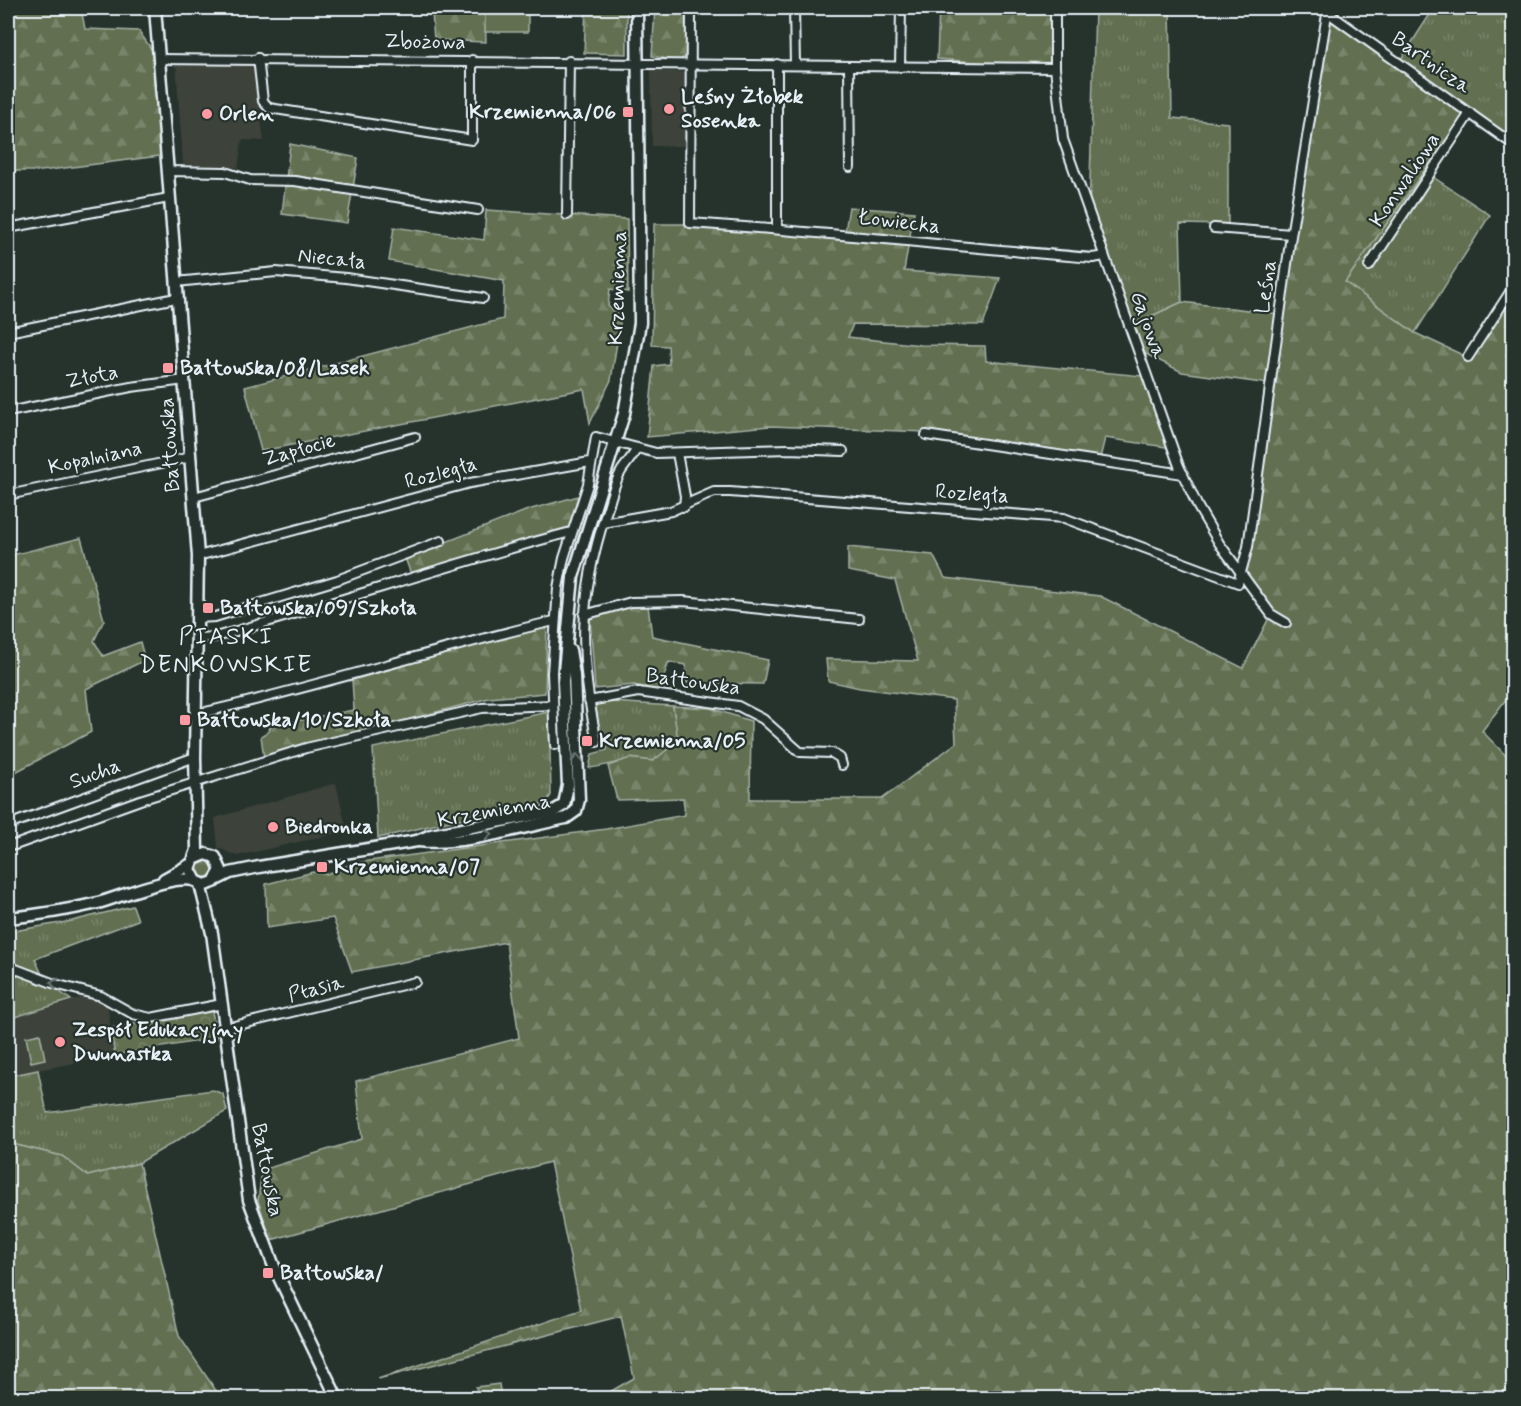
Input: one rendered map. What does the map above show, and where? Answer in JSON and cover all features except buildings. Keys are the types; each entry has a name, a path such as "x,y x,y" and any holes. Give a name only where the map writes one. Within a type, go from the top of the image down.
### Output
{"main road":[{"name":"Bałtowska","path":"155,8 198,556 199,638 195,757 197,850 193,862"},
{"name":"Krzemienna","path":"216,881 230,873 259,867 417,841 432,843 479,836 566,818 576,811 579,800 574,675 567,632 573,577 616,441 632,376 640,323 636,8"},
{"name":"Bałtowska","path":"196,813 206,847 215,858"},
{"path":"8,918 99,902 153,885 184,879 198,882 216,881 221,870 215,858 201,854 187,868 153,885"},
{"name":"Krzemienna","path":"215,858 259,867"},
{"path":"193,862 191,873 198,882"},
{"name":"Bałtowska","path":"212,933 216,881"},
{"name":"Bałtowska","path":"198,882 203,888 212,933 249,1200 275,1269 337,1398"}],"street":[{"path":"691,8 691,64"},
{"path":"794,8 795,65"},
{"path":"900,67 901,8"},
{"name":"Gajowa","path":"1055,8 1055,68 1063,139 1183,474 1219,543 1271,614 1286,623"},
{"name":"Bartnicza","path":"1327,10 1514,145"},
{"name":"Leśna","path":"1242,572 1248,547 1291,234 1327,10"},
{"path":"258,58 263,101 269,108 472,140 472,60"},
{"name":"Zbożowa","path":"158,59 472,60 1055,68"},
{"path":"567,215 569,62"},
{"name":"Łowiecka","path":"691,64 690,223 848,234 926,244 1093,258 1104,256"},
{"path":"777,64 777,229"},
{"path":"849,66 850,166"},
{"name":"Konwaliowa","path":"1369,266 1470,113"},
{"path":"168,171 225,172 250,180 295,181 478,210"},
{"path":"8,228 169,198"},
{"path":"1214,228 1291,234"},
{"name":"Niecała","path":"176,282 285,272 346,278 483,298"},
{"path":"1468,357 1514,286"},
{"path":"8,332 176,298"},
{"name":"Złota","path":"8,412 131,387 185,380"},
{"path":"926,435 1183,474"},
{"name":"Zapłocie","path":"194,497 415,437"},
{"path":"555,746 554,621 564,558 588,484 596,437 656,453 788,449 843,451"},
{"path":"597,742 584,658 587,585 603,523 621,472 637,448"},
{"path":"677,453 686,496 684,507"},
{"name":"Kopalniana","path":"8,495 191,457"},
{"name":"Rozległa","path":"198,556 479,481 590,462"},
{"name":"Rozległa","path":"603,523 684,507 714,492 730,492 1064,518 1238,583 1242,572"},
{"path":"199,638 215,637 318,608 486,554 571,532"},
{"path":"198,618 215,617 337,580 441,541"},
{"path":"584,615 632,602 683,601 859,619"},
{"path":"197,714 335,680 470,641 554,621"},
{"name":"Bałtowska","path":"589,701 638,692 738,706 763,719 800,752 832,753 840,758 842,765"},
{"path":"8,844 15,845 196,782 306,748 482,708 553,705"},
{"name":"Sucha","path":"8,825 195,757"},
{"path":"8,966 45,981 101,996 133,1014 151,1018 222,1004"},
{"name":"Ptasia","path":"225,1028 415,982"}],"shaded area":[{"name":"Orlen","path":"253,63 264,141 242,140 238,168 183,164 176,64"},
{"name":"Leśny Żłobek Sosenka","path":"651,70 687,72 688,146 652,146"},
{"path":"336,783 347,831 237,856 218,848 215,818"},
{"name":"Zespół Edukacyjny Dwunastka","path":"87,996 107,1003 115,1055 8,1076 8,1019"}],"green space":[{"path":"8,8 81,8 85,29 139,31 158,59 167,155 41,171 8,171"},
{"path":"378,8 485,8 486,42 434,40 432,12 378,11"},
{"path":"586,8 627,8 627,54 584,53"},
{"path":"655,8 688,8 687,55 678,61 652,56"},
{"path":"939,8 1055,8 1055,68 937,59"},
{"path":"1095,8 1170,8 1172,118 1228,123 1228,225 1180,224 1182,302 1130,326 1089,216"},
{"path":"1434,8 1513,8 1513,142 1401,59"},
{"path":"485,11 528,11 528,32 485,32"},
{"path":"1327,12 1470,113 1424,171 1345,282 1415,333 1467,357 1513,286 1513,690 1482,731 1514,764 1513,1398 599,1398 634,1378 621,1316 378,1379 581,1310 550,1162 271,1240 258,1201 262,1170 362,1139 356,1081 519,1038 506,942 352,972 333,918 267,928 266,884 313,872 327,874 354,863 606,829 685,815 683,798 617,800 608,766 630,758 653,761 678,741 673,706 710,708 751,721 750,799 882,799 956,743 954,700 860,688 828,681 826,659 918,661 895,580 848,571 848,547 933,555 945,578 1100,596 1243,668 1271,614 1242,572 1269,384 1182,372 1140,351 1183,474 1166,447 1105,438 1100,458 927,432 770,426 647,437 654,366 669,364 668,346 652,345 654,224 688,224 688,227 844,238 849,207 914,212 904,271 1000,278 983,325 853,324 848,337 921,345 985,346 986,361 1142,376 1139,350 1130,326 1182,302 1280,314"},
{"path":"290,144 358,158 347,223 282,214"},
{"path":"1424,171 1490,215 1415,333 1345,282"},
{"path":"486,210 627,219 628,292 610,289 608,306 621,317 611,380 590,423 584,389 261,451 245,387 503,319 504,281 389,261 394,227 484,240"},
{"path":"578,496 568,530 411,574 405,558 528,510"},
{"path":"81,538 104,620 94,641 103,656 140,642 145,660 86,689 91,732 8,776 8,556"},
{"path":"637,605 648,606 652,636 768,660 763,684 687,683 686,665 669,662 659,690 634,685 595,689 590,617"},
{"path":"547,625 545,693 489,698 264,758 261,736 269,731 270,726 354,710 352,680"},
{"path":"611,702 673,706 679,741 653,761 628,761 589,768 592,754 607,750 609,737 599,735 592,705"},
{"path":"549,712 551,795 546,803 476,815 378,838 373,748"},
{"path":"202,861 208,861 213,869 211,875 202,877 197,872 197,866"},
{"path":"133,906 138,920 35,959 45,981 71,1000 8,1019 8,932 72,921"},
{"path":"212,1011 217,1038 115,1055 110,1028"},
{"path":"40,1034 45,1059 31,1062 26,1037"},
{"path":"38,1070 47,1113 213,1090 223,1094 227,1111 139,1163 88,1176 62,1156 8,1143 8,1076"},
{"path":"8,1143 62,1156 88,1176 139,1163 179,1336 221,1398 8,1398"},
{"path":"499,1384 501,1397 478,1398 476,1387"}],"place":[{"name":"Leśny Żłobek Sosenka","path":"669,109"},
{"name":"Krzemienna/06","path":"628,112"},
{"name":"Orlen","path":"207,114"},
{"name":"Bałtowska/08/Lasek","path":"168,368"},
{"name":"Bałtowska/09/Szkoła","path":"208,608"},
{"name":"Bałtowska/10/Szkoła","path":"185,720"},
{"name":"Krzemienna/05","path":"587,741"},
{"name":"Biedronka","path":"273,827"},
{"name":"Krzemienna/07","path":"322,867"},
{"name":"Zespół Edukacyjny Dwunastka","path":"60,1042"},
{"name":"Bałtowska/","path":"268,1273"}],"district":[{"name":"PIASKI DENKOWSKIE","path":"226,651"}]}
